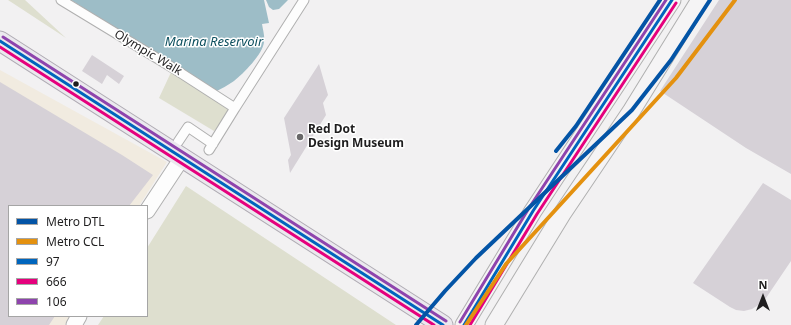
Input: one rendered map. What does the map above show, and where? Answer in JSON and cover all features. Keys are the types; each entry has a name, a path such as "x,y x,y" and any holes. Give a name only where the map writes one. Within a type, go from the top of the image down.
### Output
{"main road":[{"path":"464,325 533,212 672,0"},
{"path":"494,325 562,214 632,110 700,0"},
{"path":"0,41 180,150 443,325"}],"street":[{"name":"Olympic Walk","path":"61,0 173,68 235,108"},
{"path":"148,210 180,150 188,127 211,147 304,0"}],"shaded area":[{"path":"0,70 167,162 140,205 8,205 8,317 69,317 65,325 0,325"}],"green space":[{"path":"8,0 25,0 66,38"},
{"path":"173,68 235,108 214,131 159,98"},
{"path":"186,186 396,325 98,325 103,317 148,317 148,246"}],"water":[{"name":"Marina Reservoir","path":"71,0 264,0 269,23 262,24 264,42 263,47 256,58 234,81 215,92"},
{"name":"Marina Reservoir","path":"266,0 288,0 279,9 273,10 269,7"}],"building":[{"path":"719,0 791,0 791,174 746,148 660,91"},
{"path":"92,55 124,76 119,84 107,75 102,84 82,71"},
{"name":"Red Dot Design Museum","path":"319,64 328,95 323,103 326,115 290,173 288,160 291,155 284,118"},
{"path":"0,82 153,175 130,205 8,205 8,317 54,317 49,325 0,325"},
{"path":"763,183 791,200 791,261 766,298 760,304 752,309 744,311 736,310 693,283"}],"metro line":[{"name":"DTL","path":"556,151 576,126 660,0"},
{"name":"DTL","path":"416,325 476,258 632,110 671,60 710,0"},
{"name":"CCL","path":"466,325 506,264 676,78 735,0"}],"transit line":[{"name":"106","path":"460,322 529,208 666,0"},
{"name":"97","path":"464,325 533,211 672,0"},
{"name":"666","path":"470,325 537,214 676,3"},
{"name":"106","path":"3,37 446,321"},
{"name":"97","path":"0,41 443,325"},
{"name":"666","path":"0,47 434,325"}],"place":[{"name":"Red Dot Design Museum","path":"300,137"}]}
